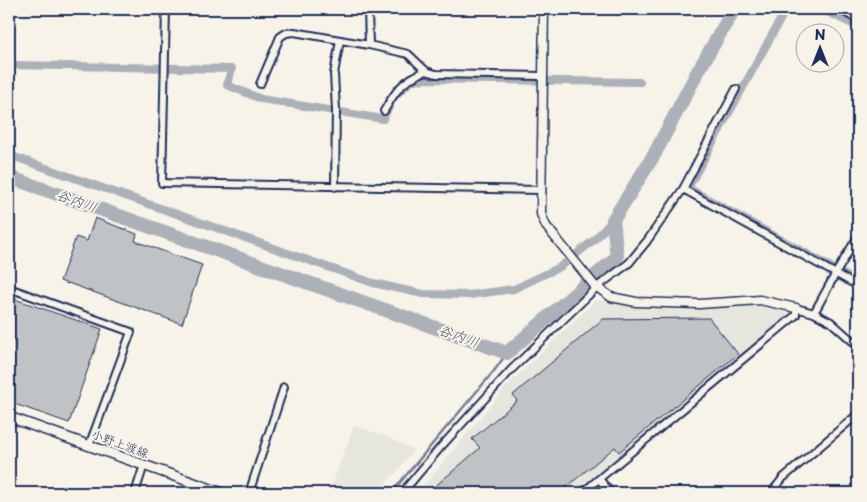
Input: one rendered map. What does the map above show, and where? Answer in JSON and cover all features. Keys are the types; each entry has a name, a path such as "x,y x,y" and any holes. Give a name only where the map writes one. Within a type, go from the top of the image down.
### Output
{"main road":[{"name":"小野上渡線","path":"9,417 222,493"}],"street":[{"path":"166,9 162,183 541,190"},
{"path":"368,9 369,45"},
{"path":"544,9 541,214 546,226 596,286 611,297 636,302 699,304 760,300 796,308 814,313 831,322 858,346"},
{"path":"839,9 858,20"},
{"path":"260,84 280,37 286,33 294,32 408,54 426,71 436,74 543,76"},
{"path":"335,187 336,110 334,74 340,40"},
{"path":"384,111 402,84 410,77 426,71"},
{"path":"402,493 511,370 596,286 629,263 647,242 683,189 736,89"},
{"path":"683,189 858,286"},
{"path":"814,313 858,236"},
{"path":"9,288 131,332 89,446"},
{"path":"582,493 796,315 796,308"},
{"path":"249,493 284,387"},
{"path":"771,493 783,478 858,414"},
{"path":"135,493 144,466"},
{"path":"599,479 612,493"}],"shaded area":[{"path":"596,300 665,308 756,303 786,309 787,317 578,493 418,493 504,389"},
{"path":"354,426 385,436 414,450 377,493 329,493"}],"building":[{"path":"95,218 137,234 135,241 202,265 182,324 60,281 76,237 87,241"},
{"path":"9,297 102,329 69,423 9,402"},
{"path":"709,318 738,354 619,452 615,447 559,493 438,493 433,488 480,448 472,439 517,401 513,395 603,319"}],"waterway":[{"name":"谷内川","path":"9,177 507,353 617,257 613,220 654,155 697,73 734,9"},
{"path":"786,9 688,188 858,282"},
{"path":"821,9 858,27"},
{"path":"9,65 232,69 227,85 261,99 383,119 390,105"},
{"path":"396,95 410,82 417,79 640,82"},
{"path":"9,155 373,283 423,294 469,295 514,289 560,267 594,240 613,220"},
{"path":"391,493 507,353"}]}
